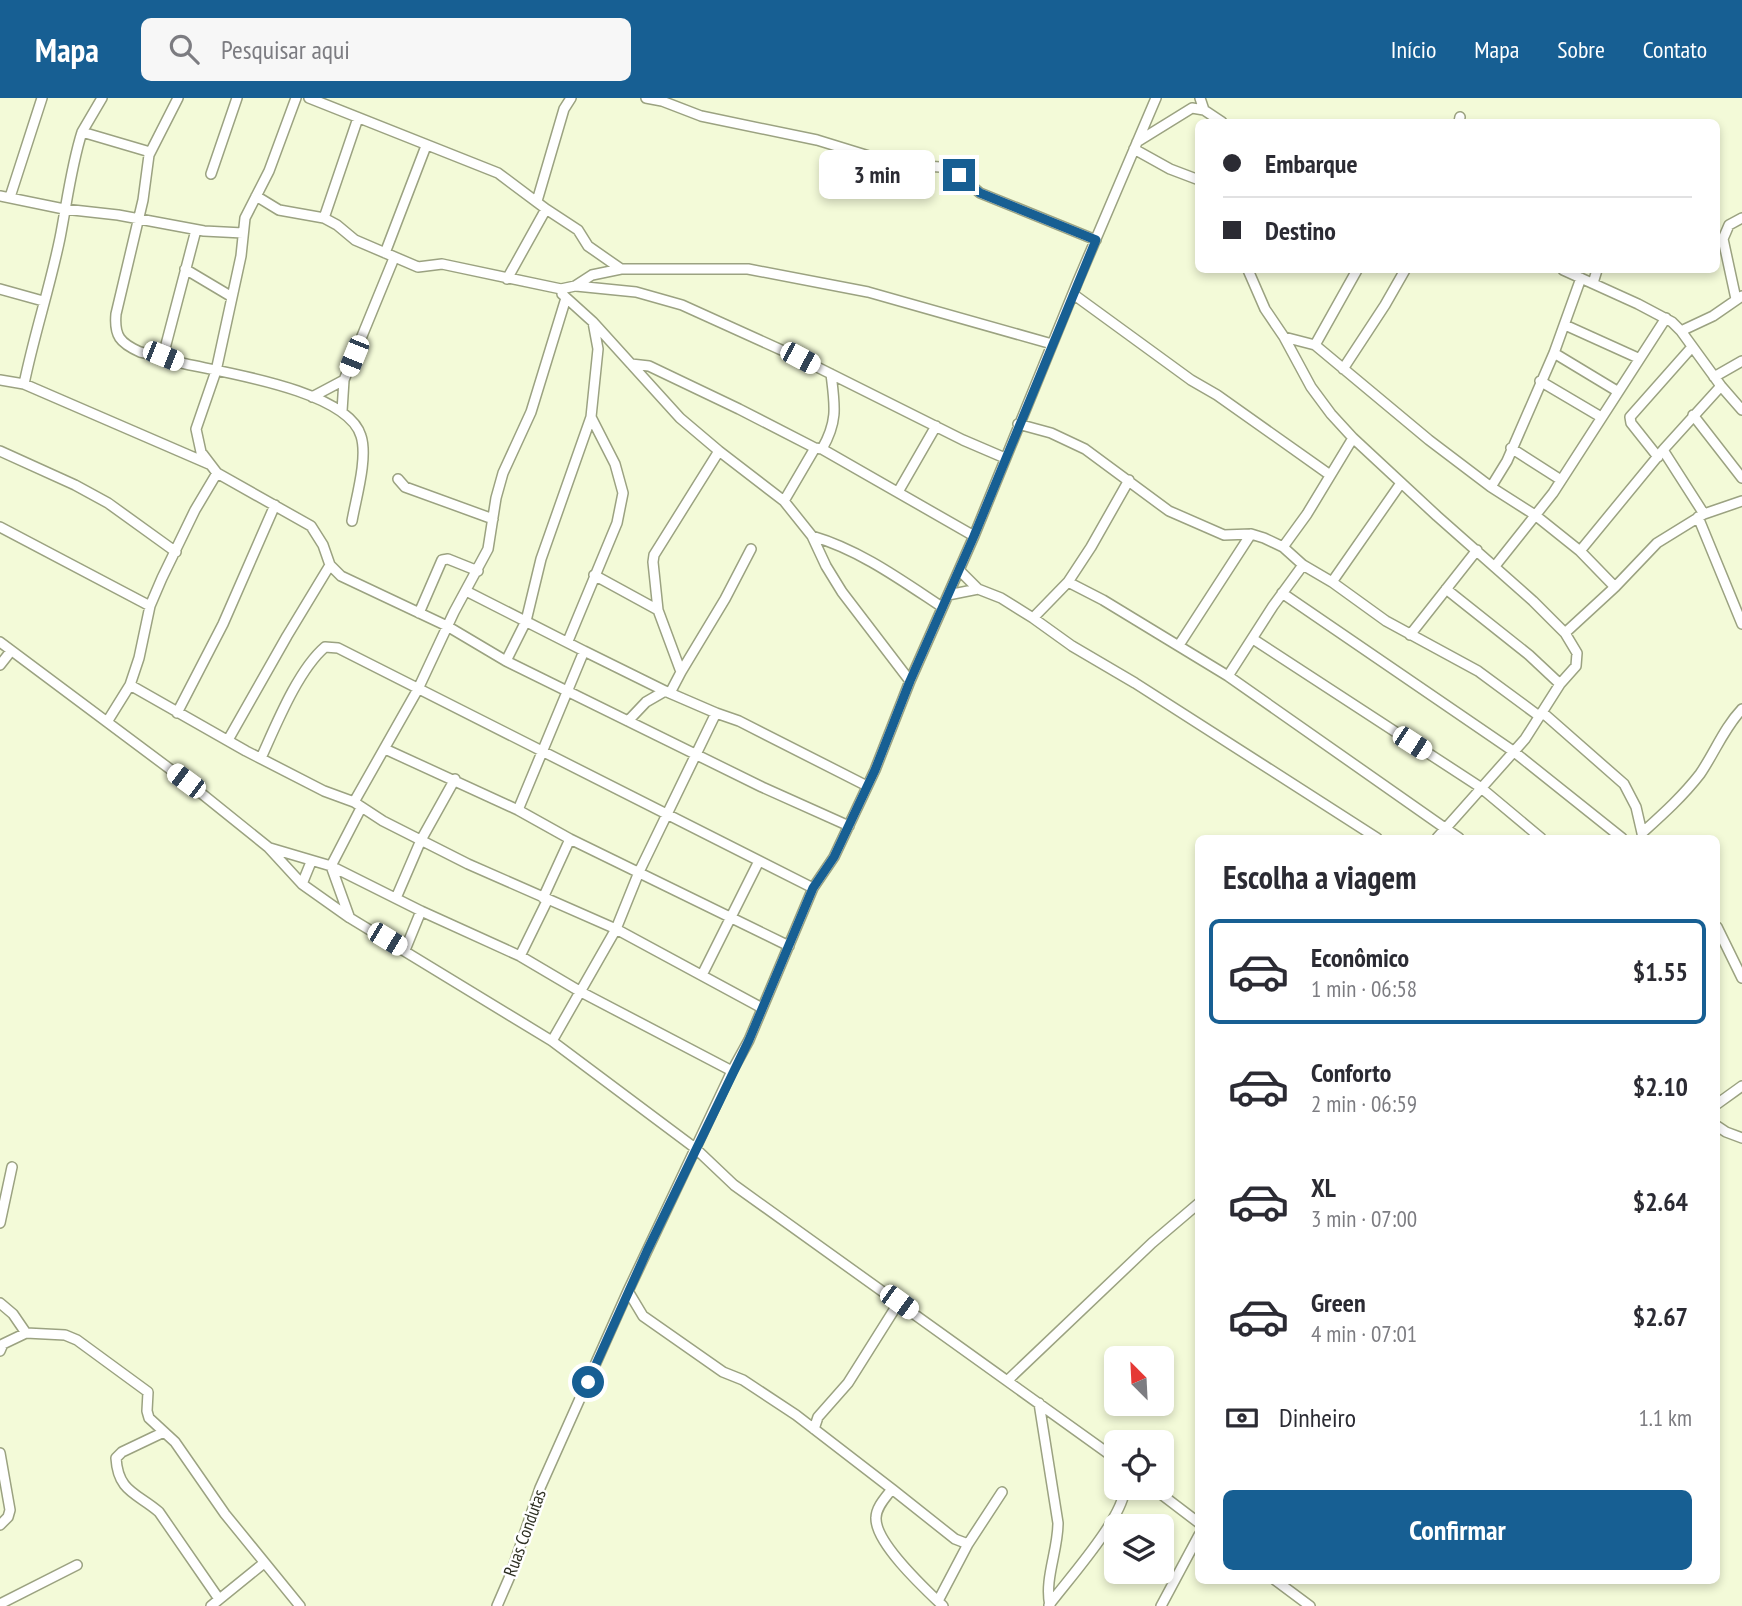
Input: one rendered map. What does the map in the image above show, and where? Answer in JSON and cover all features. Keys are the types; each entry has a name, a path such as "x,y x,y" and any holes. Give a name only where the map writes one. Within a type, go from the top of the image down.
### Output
{"street":[{"path":"43,98 5,196 64,209 196,230 243,233"},
{"path":"24,384 60,238 70,171 82,132 102,98"},
{"path":"178,98 150,152 139,220 123,279 115,329 118,338 125,345 140,352 270,382 342,411 356,424 363,444 352,521"},
{"path":"211,174 237,98"},
{"path":"214,469 201,452 196,429 216,371 241,256 245,218 278,149 296,98"},
{"path":"309,98 498,173 578,230 589,246 621,269"},
{"path":"537,201 564,108 571,98"},
{"path":"646,98 662,101 701,116 817,140 895,164 940,167 959,175 980,193 1096,240"},
{"name":"Ruas Condutas","path":"497,1606 540,1488 628,1291 749,1040 813,888 834,857 867,786 1156,98"},
{"path":"1199,98 1204,110"},
{"path":"1195,178 1170,169 1135,146 1192,108 1204,110 1218,119"},
{"path":"324,218 358,118"},
{"path":"82,132 150,152"},
{"path":"342,411 344,380 426,146"},
{"path":"256,196 279,210 324,218 355,240 418,267 442,264 567,289 592,275 621,269 748,269 868,292 1052,344"},
{"path":"507,279 546,209"},
{"path":"1681,331 1723,310 1739,298 1723,239 1729,225 1742,218"},
{"path":"163,356 196,230"},
{"path":"186,269 232,297"},
{"path":"1249,273 1265,309 1284,337 1311,387 1331,414 1401,483 1495,566 1565,633 1574,646 1578,660 1576,666 1560,684 1525,739 1440,835"},
{"path":"1315,345 1355,273"},
{"path":"1343,369 1403,273"},
{"path":"1570,273 1666,318 1681,331 1742,410"},
{"path":"1593,283 1596,273"},
{"path":"1492,487 1507,461 1510,448 1554,353 1581,278"},
{"path":"575,286 636,292 665,299 730,326 1005,458"},
{"path":"556,288 593,322 672,410 719,452 784,501 812,536 842,592 910,681"},
{"path":"0,289 43,300"},
{"path":"1073,294 1191,380 1217,395 1330,475"},
{"path":"350,918 331,866 357,805 488,549 503,473 531,412 566,298"},
{"path":"1495,566 1561,480 1666,318"},
{"path":"506,661 526,621 538,571 591,417 598,349 593,322"},
{"path":"1565,325 1638,358"},
{"path":"1284,337 1315,345 1429,440 1535,515 1580,551 1615,587"},
{"path":"1692,347 1630,417 1631,423 1660,453 1701,516 1742,624"},
{"path":"1554,353 1617,391"},
{"path":"1714,377 1742,361"},
{"path":"631,365 649,366 739,409 898,492 974,536"},
{"path":"784,501 831,434 835,416 831,374"},
{"path":"0,380 24,384 214,469 311,526 323,545 330,565 341,576 355,584 447,626 506,661 792,802 849,826"},
{"path":"312,397 344,380"},
{"path":"1540,382 1601,417"},
{"path":"1580,551 1660,453 1721,386"},
{"path":"1693,415 1742,478"},
{"path":"568,641 617,523 623,493 615,464 591,417"},
{"path":"1018,424 1051,433 1076,444 1129,480 1165,509 1183,518 1224,535 1251,534 1283,547 1303,565 1332,582 1376,615 1469,665 1540,714 1624,784 1636,807 1642,835"},
{"path":"898,492 936,426"},
{"path":"1283,547 1307,514 1353,438"},
{"path":"1510,448 1561,480"},
{"path":"0,450 108,503 176,552"},
{"path":"681,672 657,610 654,555 719,452"},
{"path":"107,722 130,685 150,606 214,469"},
{"path":"398,479 405,487 493,519"},
{"path":"1033,618 1068,582 1129,480"},
{"path":"1332,582 1401,483"},
{"path":"1565,633 1657,543 1701,516 1742,502"},
{"path":"177,713 223,624 275,505"},
{"path":"0,527 150,606"},
{"path":"1179,645 1251,534"},
{"path":"812,536 837,544 871,562 942,607"},
{"path":"628,721 646,702 668,692 725,599 751,549"},
{"path":"1410,635 1477,550"},
{"path":"419,613 442,560 448,559 478,571"},
{"path":"228,740 330,565"},
{"path":"1227,676 1303,565"},
{"path":"959,570 978,589 1001,598 1072,646 1145,689 1372,835"},
{"path":"594,575 657,610"},
{"path":"1068,582 1179,645 1227,676 1455,835"},
{"path":"948,594 978,589"},
{"path":"1446,589 1529,655 1560,684"},
{"path":"466,591 668,692 749,726 867,786"},
{"path":"1282,593 1513,751 1618,835"},
{"path":"1253,639 1480,787 1537,835"},
{"path":"0,642 268,847 302,884 350,918 552,1041 695,1148 734,1185 1104,1450"},
{"path":"261,758 289,698 318,653 325,647 338,648 813,888"},
{"path":"0,665 11,651"},
{"path":"518,810 584,651"},
{"path":"130,685 177,713 324,791 357,805 421,841 545,900 616,929 762,1008"},
{"path":"1643,835 1692,784 1727,727 1742,709"},
{"path":"552,1041 616,929 639,872 716,713"},
{"path":"385,749 455,779 570,839 789,946"},
{"path":"396,898 421,841 455,779"},
{"path":"520,956 570,839"},
{"path":"268,847 331,866 421,912 520,956 581,992 732,1071"},
{"path":"702,975 759,861"},
{"path":"302,884 311,862"},
{"path":"405,950 421,912"},
{"path":"1720,932 1739,962 1742,978"},
{"path":"1720,1102 1742,1086"},
{"path":"1720,1128 1742,1138"},
{"path":"0,1223 12,1167"},
{"path":"1008,1381 1195,1206"},
{"path":"628,1291 643,1316 723,1372 743,1380 814,1429 955,1539 968,1544"},
{"path":"814,1429 818,1417 848,1383 899,1302"},
{"path":"0,1303 13,1314 26,1333"},
{"path":"0,1351 3,1344 26,1333 65,1335 77,1340 145,1388 149,1398 149,1418 175,1442 225,1514 300,1606"},
{"path":"1039,1403 1058,1523 1058,1541 1047,1585 1049,1606"},
{"path":"164,1432 121,1452 116,1458 121,1482 128,1491 147,1501 159,1512 215,1603 264,1563"},
{"path":"0,1453 10,1510 8,1517 0,1525"},
{"path":"892,1489 878,1509 875,1519 878,1529 895,1558 940,1604 968,1544 1002,1492"},
{"path":"1049,1606 1111,1522 1123,1500"},
{"path":"1169,1500 1195,1520"},
{"path":"1161,1606 1195,1542"},
{"path":"0,1604 78,1565"},
{"path":"1280,1584 1310,1606"}],"route":[{"path":"588,1382 628,1291 749,1040 813,888 834,857 875,770 1096,240 980,193 959,175"}]}
